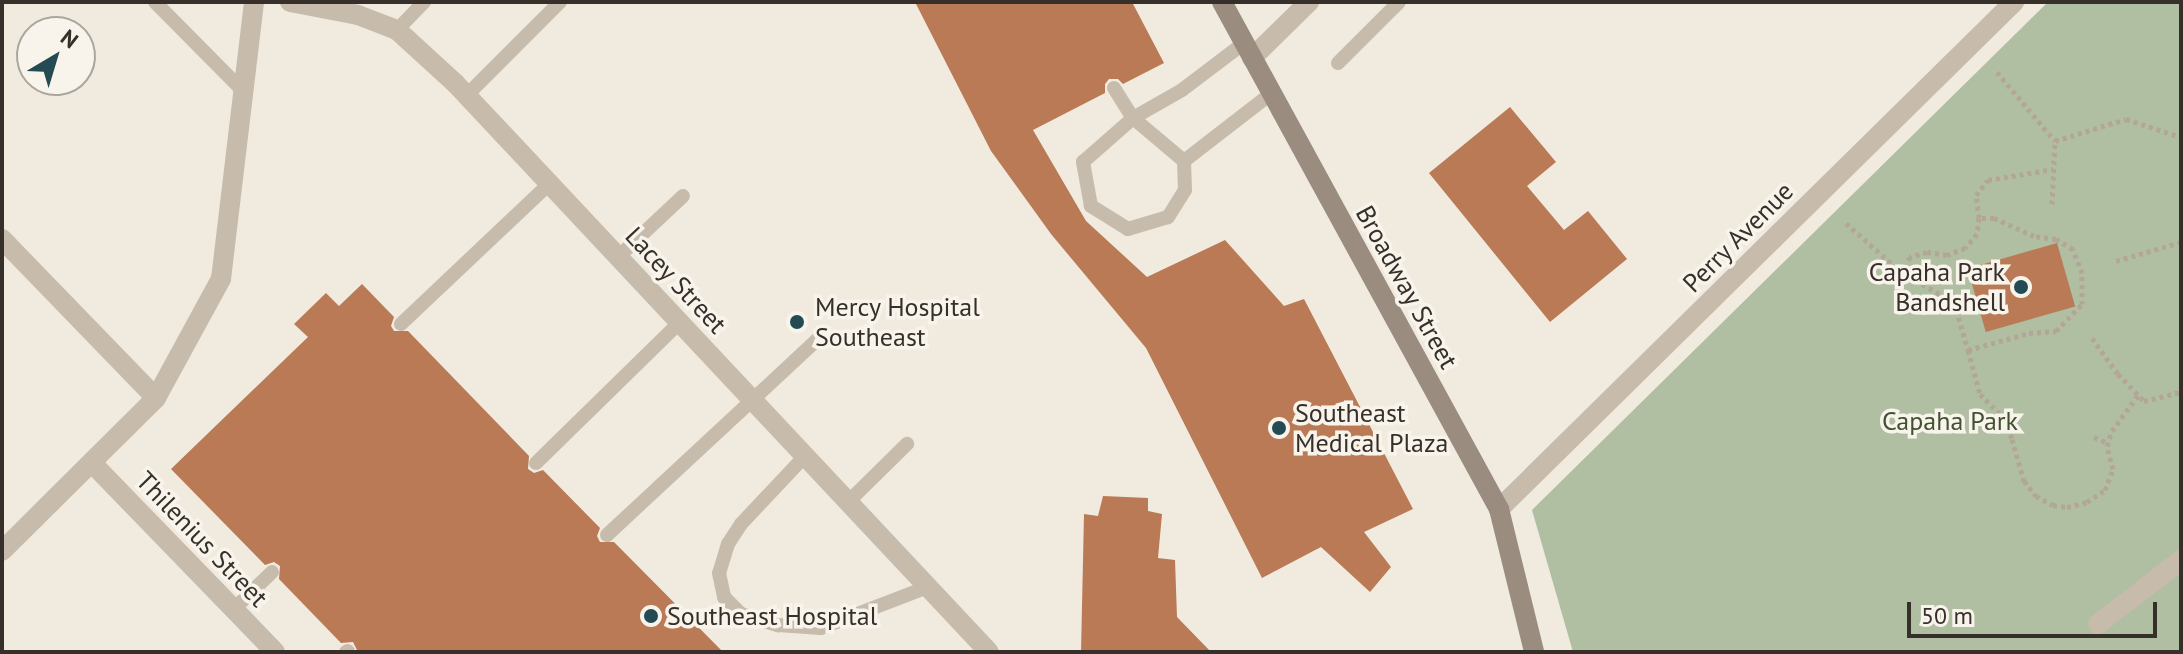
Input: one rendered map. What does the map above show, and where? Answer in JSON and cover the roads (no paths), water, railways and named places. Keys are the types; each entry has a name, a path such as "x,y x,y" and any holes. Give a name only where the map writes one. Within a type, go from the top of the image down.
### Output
{"main road":[{"name":"Broadway Street","path":"1222,2 1499,509 1534,652"}],"street":[{"path":"2,551 156,398 221,279 254,2"},
{"name":"Lacey Street","path":"290,2 358,15 397,30 467,95 989,652"},
{"path":"1248,50 1309,2"},
{"name":"Perry Avenue","path":"1499,509 2014,2"},
{"path":"2,239 156,398"},
{"name":"Thilenius Street","path":"92,463 275,652"},
{"path":"2098,624 2181,560"}],"lane":[{"path":"155,2 243,91"},
{"path":"397,30 424,2"},
{"path":"467,95 560,2"},
{"path":"1338,63 1399,2"},
{"path":"1114,88 1133,118 1184,161 1185,190 1168,217 1128,229 1091,206 1083,162 1133,118 1248,50"},
{"path":"1184,161 1272,93"},
{"path":"401,324 550,183"},
{"path":"618,257 683,196"},
{"path":"536,463 680,322"},
{"path":"607,535 749,399 818,339"},
{"path":"848,502 907,444"},
{"path":"805,456 741,524 728,544 719,573 724,597 741,614 778,625 821,628 858,617 928,587"},
{"path":"234,609 272,572"}],"place":[{"name":"Capaha Park Bandshell","path":"2021,287"},
{"name":"Mercy Hospital Southeast","path":"797,322"},
{"name":"Southeast Medical Plaza","path":"1279,428"},
{"name":"Southeast Hospital","path":"651,616"}],"park label":[{"name":"Capaha Park","path":"1950,421"}]}
